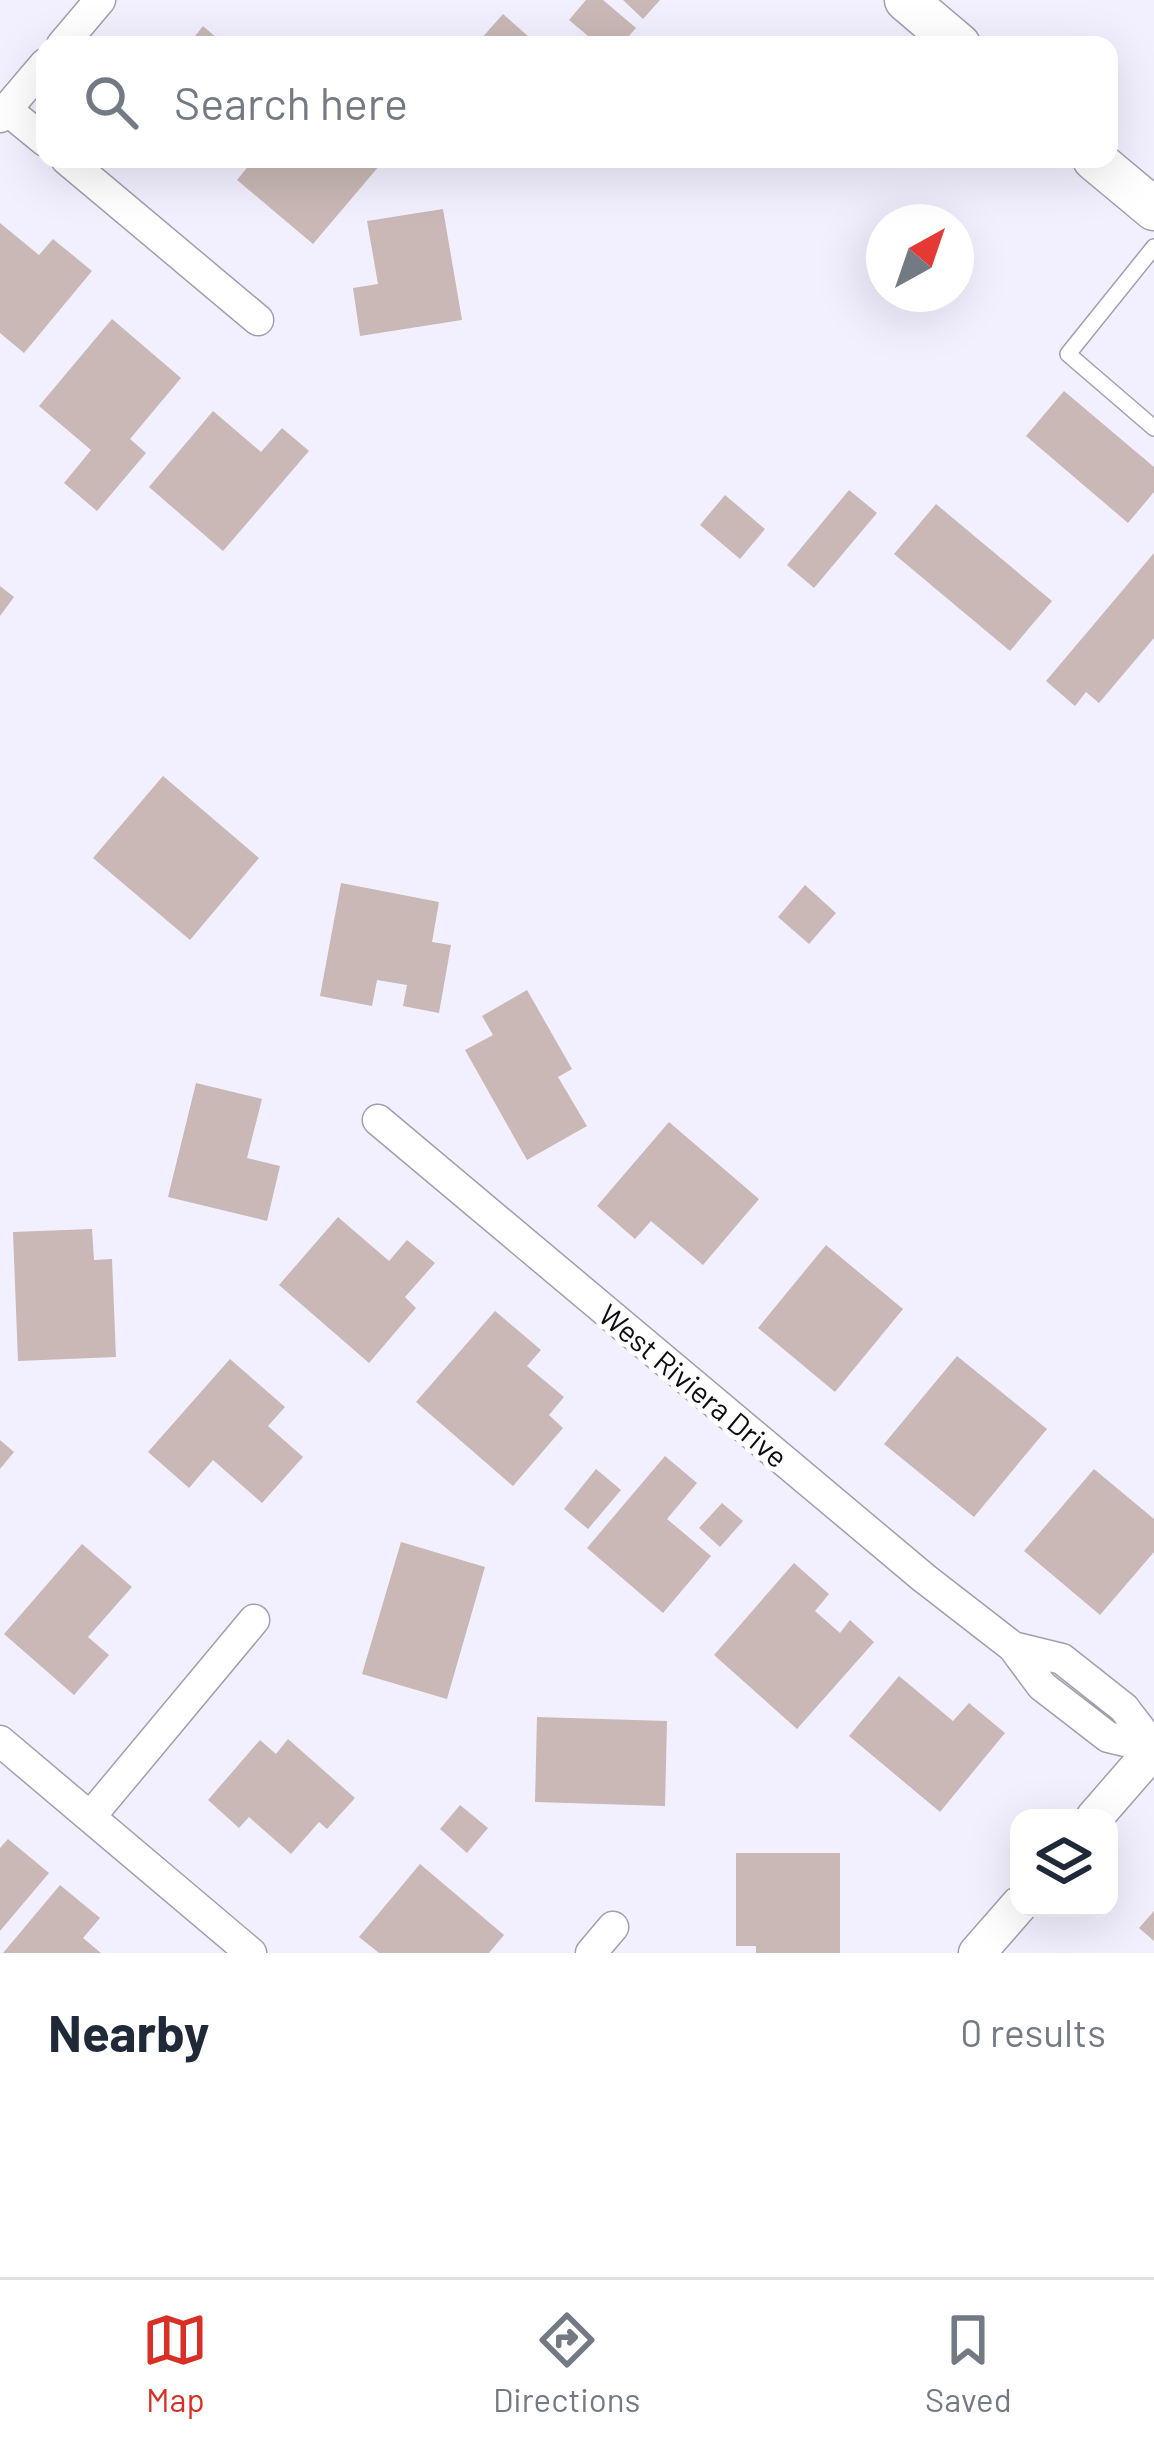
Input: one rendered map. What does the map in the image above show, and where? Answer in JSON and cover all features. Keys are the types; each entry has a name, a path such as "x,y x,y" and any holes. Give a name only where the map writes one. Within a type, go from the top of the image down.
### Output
{"main road":[{"path":"906,0 948,36"},
{"path":"1105,168 1154,209"}],"street":[{"path":"70,36 100,0"},
{"path":"36,74 3,113 36,136"},
{"path":"77,168 258,320"},
{"name":"West Riviera Drive","path":"378,1120 923,1577 1013,1647 1042,1686 1108,1737 1154,1748"},
{"path":"90,1817 254,1620"},
{"path":"0,1741 251,1953"},
{"path":"1102,1809 1154,1748"},
{"path":"977,1953 1010,1915"},
{"path":"591,1953 613,1927"}],"lane":[{"path":"1154,247 1068,354 1154,428"}],"building":[{"path":"586,0 603,0 636,28 629,36 588,36 569,20"},
{"path":"623,0 660,0 643,19"},
{"path":"503,14 528,36 484,36"},
{"path":"203,26 215,36 195,36"},
{"path":"247,168 377,168 313,244 237,180"},
{"path":"443,209 462,320 360,336 353,288 378,284 367,221"},
{"path":"0,223 39,255 53,239 92,271 24,353 0,333"},
{"path":"112,319 181,378 130,439 146,453 97,511 64,483 91,450 39,406"},
{"path":"1064,391 1154,467 1154,492 1128,523 1026,436"},
{"path":"213,411 261,452 282,428 309,451 223,551 149,487"},
{"path":"849,490 877,513 814,588 787,565"},
{"path":"725,495 765,529 740,559 700,525"},
{"path":"936,504 1052,601 1010,651 894,554"},
{"path":"1154,553 1154,638 1099,703 1086,692 1075,706 1046,681"},
{"path":"0,586 14,597 0,616"},
{"path":"163,776 259,858 190,940 93,858"},
{"path":"341,883 439,902 432,942 451,945 439,1013 403,1006 407,985 377,980 372,1006 320,996"},
{"path":"805,885 836,913 809,944 778,917"},
{"path":"527,990 572,1069 558,1077 587,1126 527,1160 465,1050 493,1035 482,1016"},
{"path":"196,1083 262,1099 247,1158 280,1166 267,1221 168,1197"},
{"path":"669,1122 759,1199 703,1265 651,1221 635,1239 597,1206"},
{"path":"338,1217 389,1261 407,1240 435,1263 405,1297 416,1308 369,1363 279,1285"},
{"path":"92,1229 94,1260 112,1259 116,1357 18,1361 13,1232"},
{"path":"826,1245 903,1309 835,1392 758,1328"},
{"path":"495,1311 541,1350 527,1366 564,1397 549,1415 563,1428 513,1486 416,1402"},
{"path":"957,1356 1047,1429 974,1517 884,1444"},
{"path":"230,1359 285,1407 268,1426 303,1457 262,1503 213,1460 189,1488 148,1452"},
{"path":"0,1440 14,1452 0,1469"},
{"path":"665,1456 697,1483 667,1519 711,1556 663,1613 587,1548"},
{"path":"596,1469 621,1490 588,1529 564,1509"},
{"path":"1094,1469 1154,1519 1154,1552 1100,1615 1024,1551"},
{"path":"722,1503 743,1521 720,1547 699,1528"},
{"path":"401,1542 485,1567 447,1699 362,1674"},
{"path":"82,1544 132,1587 88,1637 109,1655 74,1695 4,1634"},
{"path":"794,1563 829,1594 815,1611 840,1633 850,1620 874,1642 797,1729 714,1655"},
{"path":"899,1676 953,1721 969,1703 1005,1733 940,1812 849,1736"},
{"path":"537,1717 667,1721 665,1806 535,1802"},
{"path":"288,1739 355,1798 327,1829 319,1822 291,1854 249,1817 239,1828 208,1800 260,1740 276,1754"},
{"path":"460,1805 488,1828 467,1853 440,1829"},
{"path":"8,1839 49,1873 0,1931 0,1848"},
{"path":"736,1853 840,1853 840,1953 756,1953 756,1946 736,1946"},
{"path":"420,1864 504,1935 489,1953 379,1953 359,1937"},
{"path":"60,1885 100,1918 83,1938 101,1953 3,1953"},
{"path":"1154,1911 1154,1941 1139,1928"}]}
